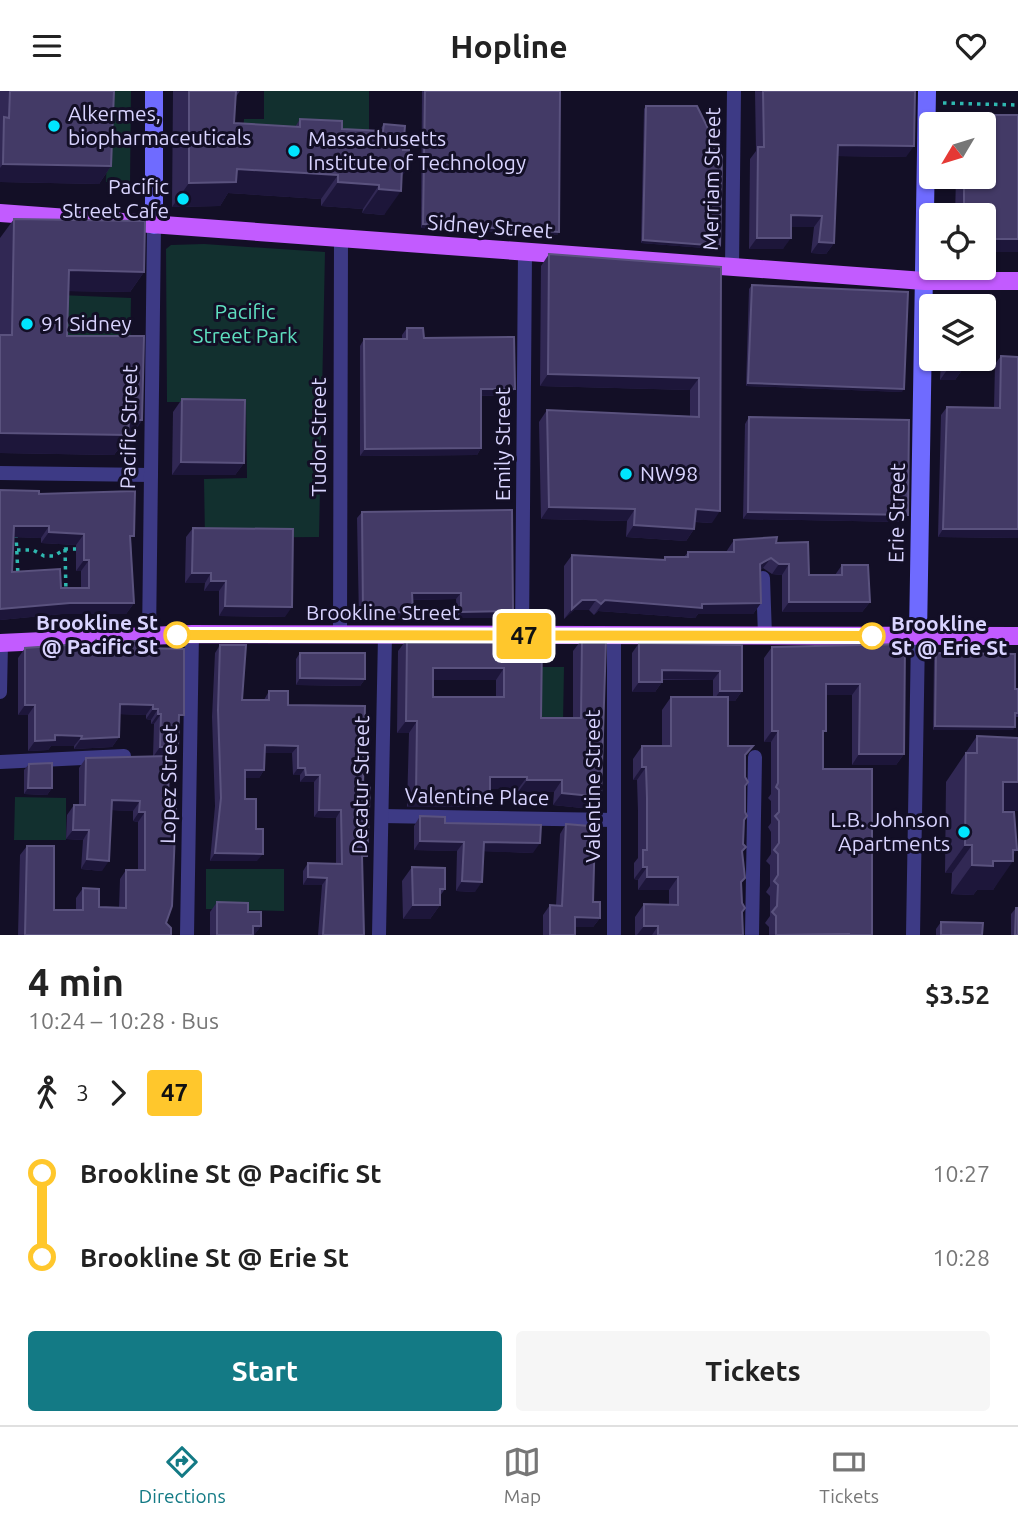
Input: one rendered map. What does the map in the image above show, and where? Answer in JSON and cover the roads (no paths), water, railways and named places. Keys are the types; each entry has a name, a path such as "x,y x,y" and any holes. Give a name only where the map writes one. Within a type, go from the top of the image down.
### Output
{"main road":[{"name":"Pacific Street","path":"153,225 154,91"},
{"name":"Erie Street","path":"918,636 927,97"},
{"name":"Sidney Street","path":"0,213 924,281 1018,281"},
{"name":"Brookline Street","path":"1,643 149,639 192,634 1018,636"}],"street":[{"name":"Merriam Street","path":"732,267 734,91"},
{"name":"Pacific Street","path":"149,639 153,225"},
{"name":"Tudor Street","path":"340,636 341,239"},
{"name":"Emily Street","path":"522,636 525,252"},
{"path":"0,473 151,475"},
{"path":"763,578 765,636"},
{"name":"Lopez Street","path":"187,935 192,634"},
{"name":"Decatur Street","path":"379,935 385,636"},
{"name":"Valentine Street","path":"614,636 614,935"},
{"name":"Erie Street","path":"913,935 918,636"},
{"path":"0,691 1,643"},
{"path":"0,762 124,756"},
{"path":"752,935 755,757"},
{"name":"Valentine Place","path":"382,816 614,820"}],"place":[{"name":"Alkermes, biopharmaceuticals","path":"54,126"},
{"name":"Massachusetts Institute of Technology","path":"294,151"},
{"name":"Pacific Street Cafe","path":"183,199"},
{"name":"91 Sidney","path":"27,324"},
{"name":"NW98","path":"626,474"},
{"name":"Brookline St @ Pacific St","path":"177,635"},
{"name":"Brookline St @ Erie St","path":"872,636"},
{"name":"L.B. Johnson Apartments","path":"964,832"}],"park label":[{"name":"Pacific Street Park","path":"245,324"}]}
